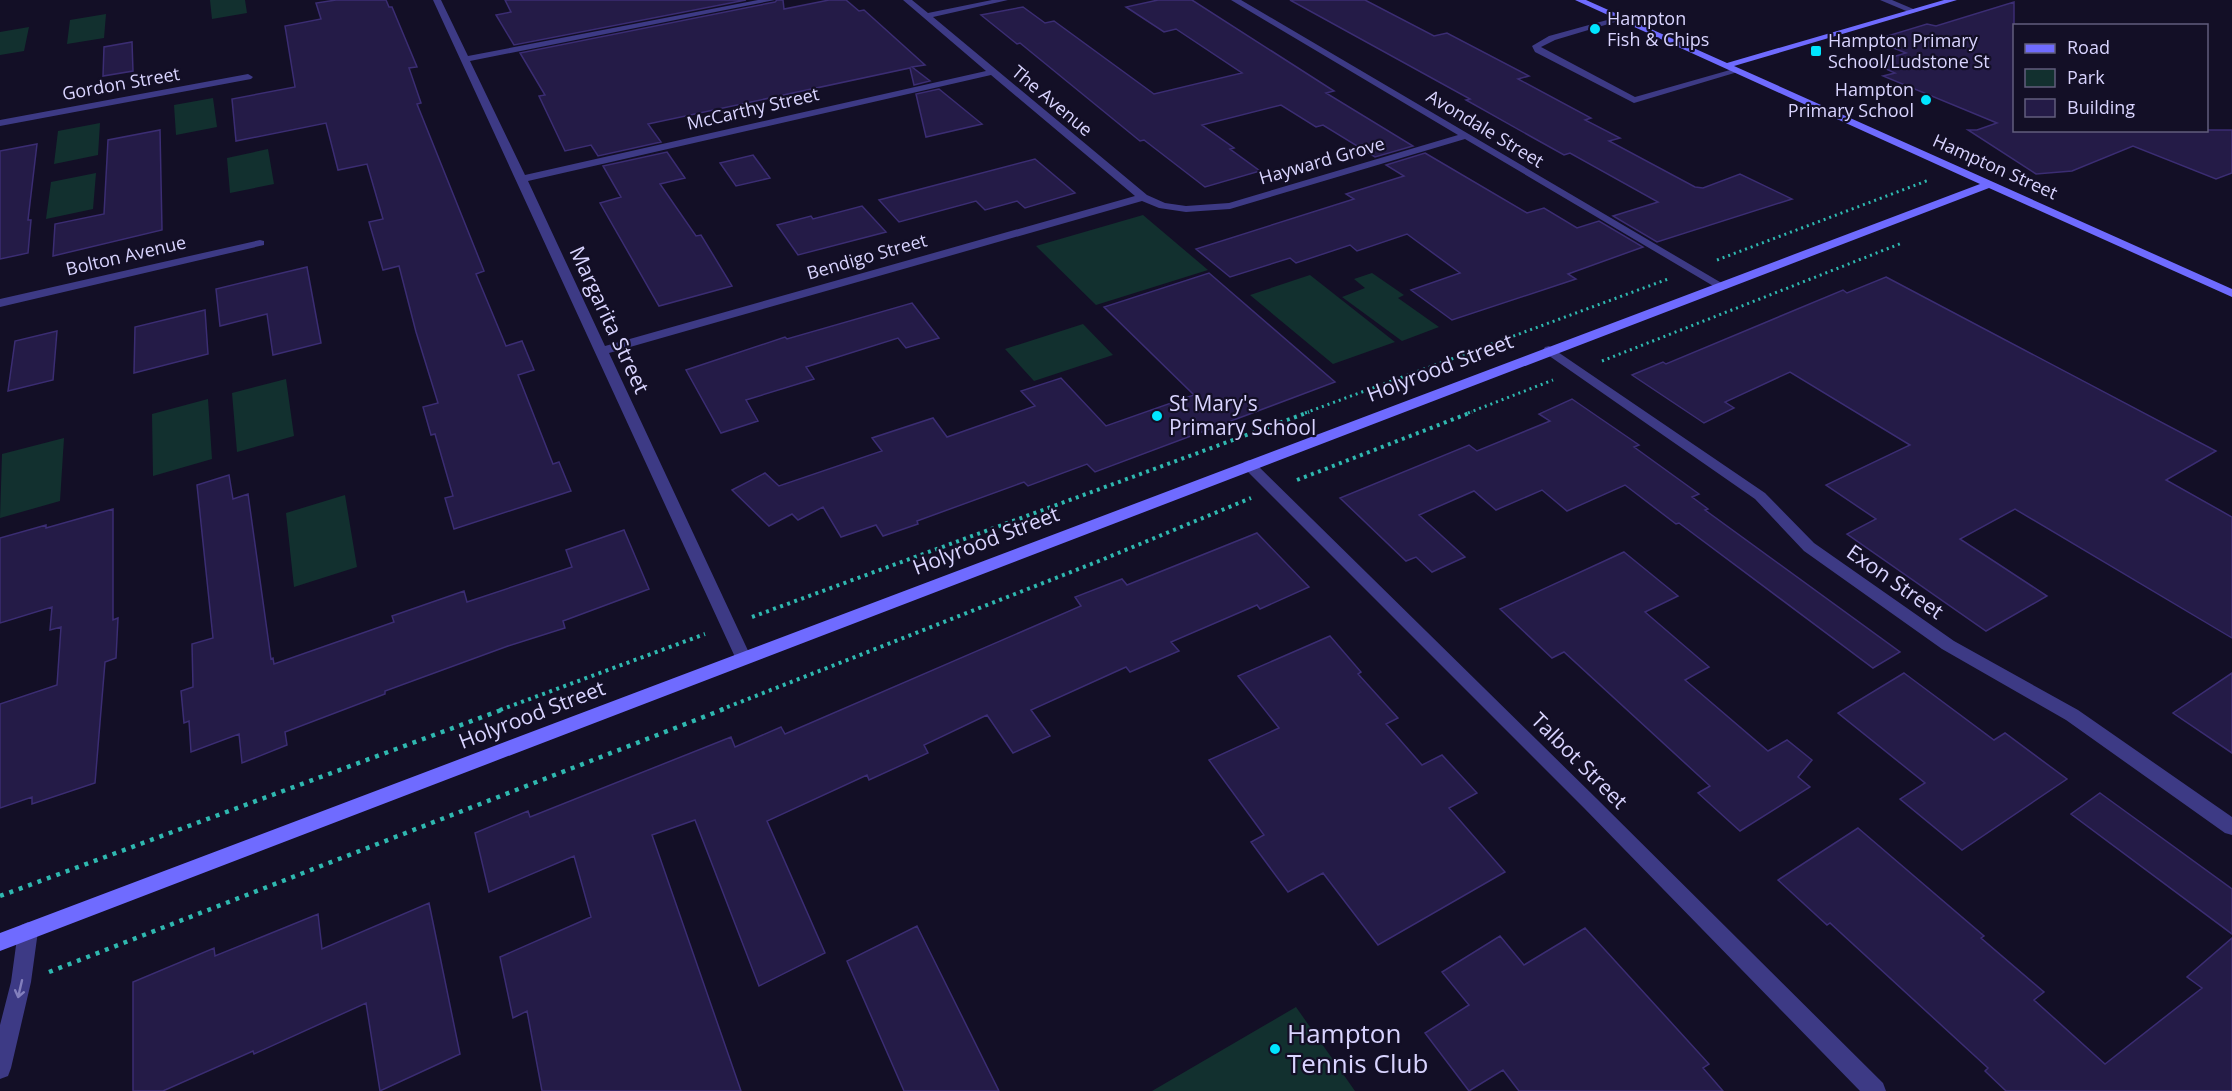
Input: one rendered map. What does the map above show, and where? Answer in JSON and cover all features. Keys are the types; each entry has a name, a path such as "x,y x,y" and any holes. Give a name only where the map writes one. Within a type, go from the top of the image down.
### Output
{"street":[{"name":"Margarita Street","path":"437,0 743,657"},
{"path":"465,59 771,0"},
{"name":"The Avenue","path":"907,0 1143,197 1163,206 1186,210"},
{"path":"926,16 1004,0"},
{"name":"Avondale Street","path":"1235,0 1719,285"},
{"name":"Hampton Street","path":"1579,0 2232,293"},
{"path":"1884,0 1914,11"},
{"path":"1726,66 1953,0"},
{"path":"1621,19 1552,38 1536,46 1538,50 1634,100 1737,71"},
{"name":"McCarthy Street","path":"522,179 992,72"},
{"name":"Gordon Street","path":"0,123 248,77"},
{"name":"Hayward Grove","path":"1186,210 1230,206 1466,136"},
{"name":"Holyrood Street","path":"0,942 1989,184"},
{"name":"Bendigo Street","path":"602,351 1143,197"},
{"name":"Bolton Avenue","path":"0,303 260,243"},
{"name":"Exon Street","path":"1550,350 1760,496 1809,547 1948,645 2072,715 2232,827"},
{"name":"Talbot Street","path":"1249,465 1582,795 1875,1091"},
{"path":"0,1068 21,982 28,931"}],"path":[{"path":"0,896 1691,270 1936,177"},
{"path":"21,982 262,890 1088,565 1273,489 1908,241"}],"green space":[{"path":"210,0 245,0 247,13 212,19"},
{"path":"106,14 104,38 67,44 70,20"},
{"path":"29,27 24,51 0,55 0,32"},
{"path":"213,98 217,127 176,135 174,105"},
{"path":"100,123 98,155 54,164 58,131"},
{"path":"268,149 274,184 230,193 227,158"},
{"path":"96,173 93,209 46,219 51,182"},
{"path":"1143,215 1208,270 1096,305 1036,246"},
{"path":"1372,273 1404,295 1398,298 1439,327 1402,341 1342,297 1365,288 1354,279"},
{"path":"1310,275 1395,342 1333,364 1250,295"},
{"path":"1083,324 1113,355 1034,381 1005,349"},
{"path":"286,379 294,436 237,452 232,393"},
{"path":"208,399 212,459 153,476 152,414"},
{"path":"64,438 60,501 0,518 2,454"},
{"path":"345,495 357,567 294,587 286,513"},
{"name":"Hampton Tennis Club","path":"1296,1007 1355,1091 1152,1091"}],"building":[{"path":"336,0 386,0 389,7 392,7 417,67 409,68 421,103 417,104 484,271 476,274 506,346 522,341 534,370 518,375 553,464 559,462 571,491 454,529 445,498 453,496 435,434 431,435 423,407 438,403 399,266 383,270 369,222 383,219 367,164 338,170 326,123 236,141 232,99 295,87 285,26 321,19 316,3"},
{"path":"505,0 746,0 514,45 496,15 511,12"},
{"path":"783,0 784,9 829,0 846,0 859,11 864,10 925,65 912,67 930,81 914,85 910,68 648,124 661,142 598,156 591,145 565,151 539,96 545,95 520,53 775,2"},
{"path":"1158,0 1192,0 1334,91 1326,93 1413,146 1375,157 1323,125 1316,127 1281,105 1202,125 1234,148 1230,149 1260,171 1205,187 1144,140 1140,141 1020,43 1017,44 981,15 1023,7 1045,23 1054,21 1154,94 1242,73 1176,29 1164,32 1126,7"},
{"path":"1290,0 1365,0 1434,36 1447,33 1529,76 1518,79 1591,118 1585,120 1620,138 1609,141 1695,187 1703,188 1740,174 1792,199 1657,242 1613,216 1658,202 1570,153 1564,155 1466,100 1470,99"},
{"path":"2014,2 2013,132 2232,130 2232,173 2216,179 2133,146 2072,171 2036,174 1968,130 1977,130 1997,123 1883,76 1895,73 1873,63 1906,53 1874,40 1927,24 1936,26"},
{"path":"132,42 133,71 103,76 104,47"},
{"path":"939,89 982,124 926,137 916,94"},
{"path":"160,130 162,230 53,256 55,224 104,214 108,140"},
{"path":"37,144 28,220 31,220 28,253 0,259 0,151"},
{"path":"667,152 685,178 660,184 696,236 701,235 732,286 659,306 600,203 621,197 603,166"},
{"path":"1425,153 1527,213 1544,208 1577,228 1599,221 1643,247 1568,274 1576,279 1452,320 1411,290 1460,273 1407,234 1357,251 1350,245 1296,263 1290,258 1230,277 1196,249 1354,199 1346,194 1404,176 1386,165"},
{"path":"753,155 770,178 736,186 720,163"},
{"path":"1035,159 1075,193 1025,208 1017,201 985,210 976,201 899,222 879,200"},
{"path":"862,206 886,232 798,255 777,225 811,216 813,219"},
{"path":"307,267 321,343 273,355 267,314 220,326 216,289"},
{"path":"1209,273 1335,382 1095,472 1087,464 1028,486 1024,482 917,521 918,524 883,536 876,525 841,537 823,507 798,520 792,514 769,526 732,490 765,473 779,486 882,451 872,438 933,418 947,437 1035,406 1021,391 1061,378 1106,426 1194,395 1104,307"},
{"path":"1886,277 2216,451 2166,480 2232,517 2232,638 2015,509 1960,539 2047,596 1986,631 1847,534 1876,519 1826,485 1910,445 1790,372 1725,402 1734,408 1704,423 1632,375 1663,362 1666,364 1843,290 1847,293"},
{"path":"912,303 939,338 906,348 898,338 806,367 814,379 746,400 758,421 721,433 686,370 785,337 787,339"},
{"path":"205,310 208,354 134,373 135,327"},
{"path":"57,331 53,380 8,391 15,341"},
{"path":"1572,399 1639,445 1634,447 1699,494 1692,497 1708,509 1705,510 1900,652 1873,668 1625,485 1567,511 1542,490 1496,510 1474,491 1419,515 1465,557 1432,572 1416,557 1406,561 1340,498 1469,445 1477,451 1550,421 1539,414"},
{"path":"229,475 233,499 248,494 271,659 273,658 274,664 394,622 392,616 464,591 467,602 572,567 566,550 624,530 649,589 563,621 565,628 508,646 385,691 385,694 285,732 287,745 242,763 239,734 191,752 189,721 184,723 181,691 193,687 192,644 213,638 197,485"},
{"path":"113,509 113,620 118,618 116,658 105,662 95,783 32,804 32,797 0,808 0,704 57,685 61,627 50,630 52,607 0,623 0,538"},
{"path":"1257,533 1309,587 1260,609 1257,605 1171,642 1179,651 1130,672 1126,667 1031,710 1050,736 1013,753 987,715 924,745 928,753 869,780 867,775 767,821 825,953 759,986 695,820 652,835 741,1091 542,1091 527,1011 513,1018 500,957 591,917 574,856 489,892 475,833 528,811 530,817 731,737 735,747 781,727 785,734 1081,606 1075,597 1122,579 1127,585"},
{"path":"1624,552 1678,596 1645,612 1709,667 1685,680 1768,751 1787,740 1812,760 1798,777 1810,787 1740,831 1698,793 1710,786 1564,652 1552,658 1500,609"},
{"path":"1330,636 1361,672 1358,674 1398,718 1386,724 1422,765 1442,755 1477,793 1449,808 1505,872 1378,945 1323,873 1288,892 1251,842 1264,835 1209,760 1279,728 1238,676"},
{"path":"1904,673 1994,740 2005,733 2067,779 1962,850 1900,799 1925,783 1838,713"},
{"path":"2232,673 2232,753 2173,713"},
{"path":"2100,793 2232,889 2232,934 2071,814"},
{"path":"1858,828 1984,936 1981,938 2044,992 2034,1000 2105,1064 2202,988 2187,977 2232,938 2232,1091 2006,1091 1985,1071 1988,1068 1830,923 1827,925 1778,880"},
{"path":"429,903 460,1054 380,1091 366,1003 254,1054 253,1051 163,1091 133,1091 133,982 214,948 215,956 318,914 322,949"},
{"path":"917,926 999,1091 904,1091 847,961"},
{"path":"1585,928 1709,1064 1703,1068 1723,1091 1519,1091 1503,1070 1469,1091 1425,1033 1469,1005 1442,972 1500,936 1524,965"}],"place":[{"name":"Hampton Fish & Chips","path":"1595,29"},
{"name":"Hampton Primary School/Ludstone St","path":"1816,51"},
{"name":"Hampton Primary School","path":"1926,100"},
{"name":"St Mary's Primary School","path":"1157,416"},
{"name":"Hampton Tennis Club","path":"1275,1049"}]}
